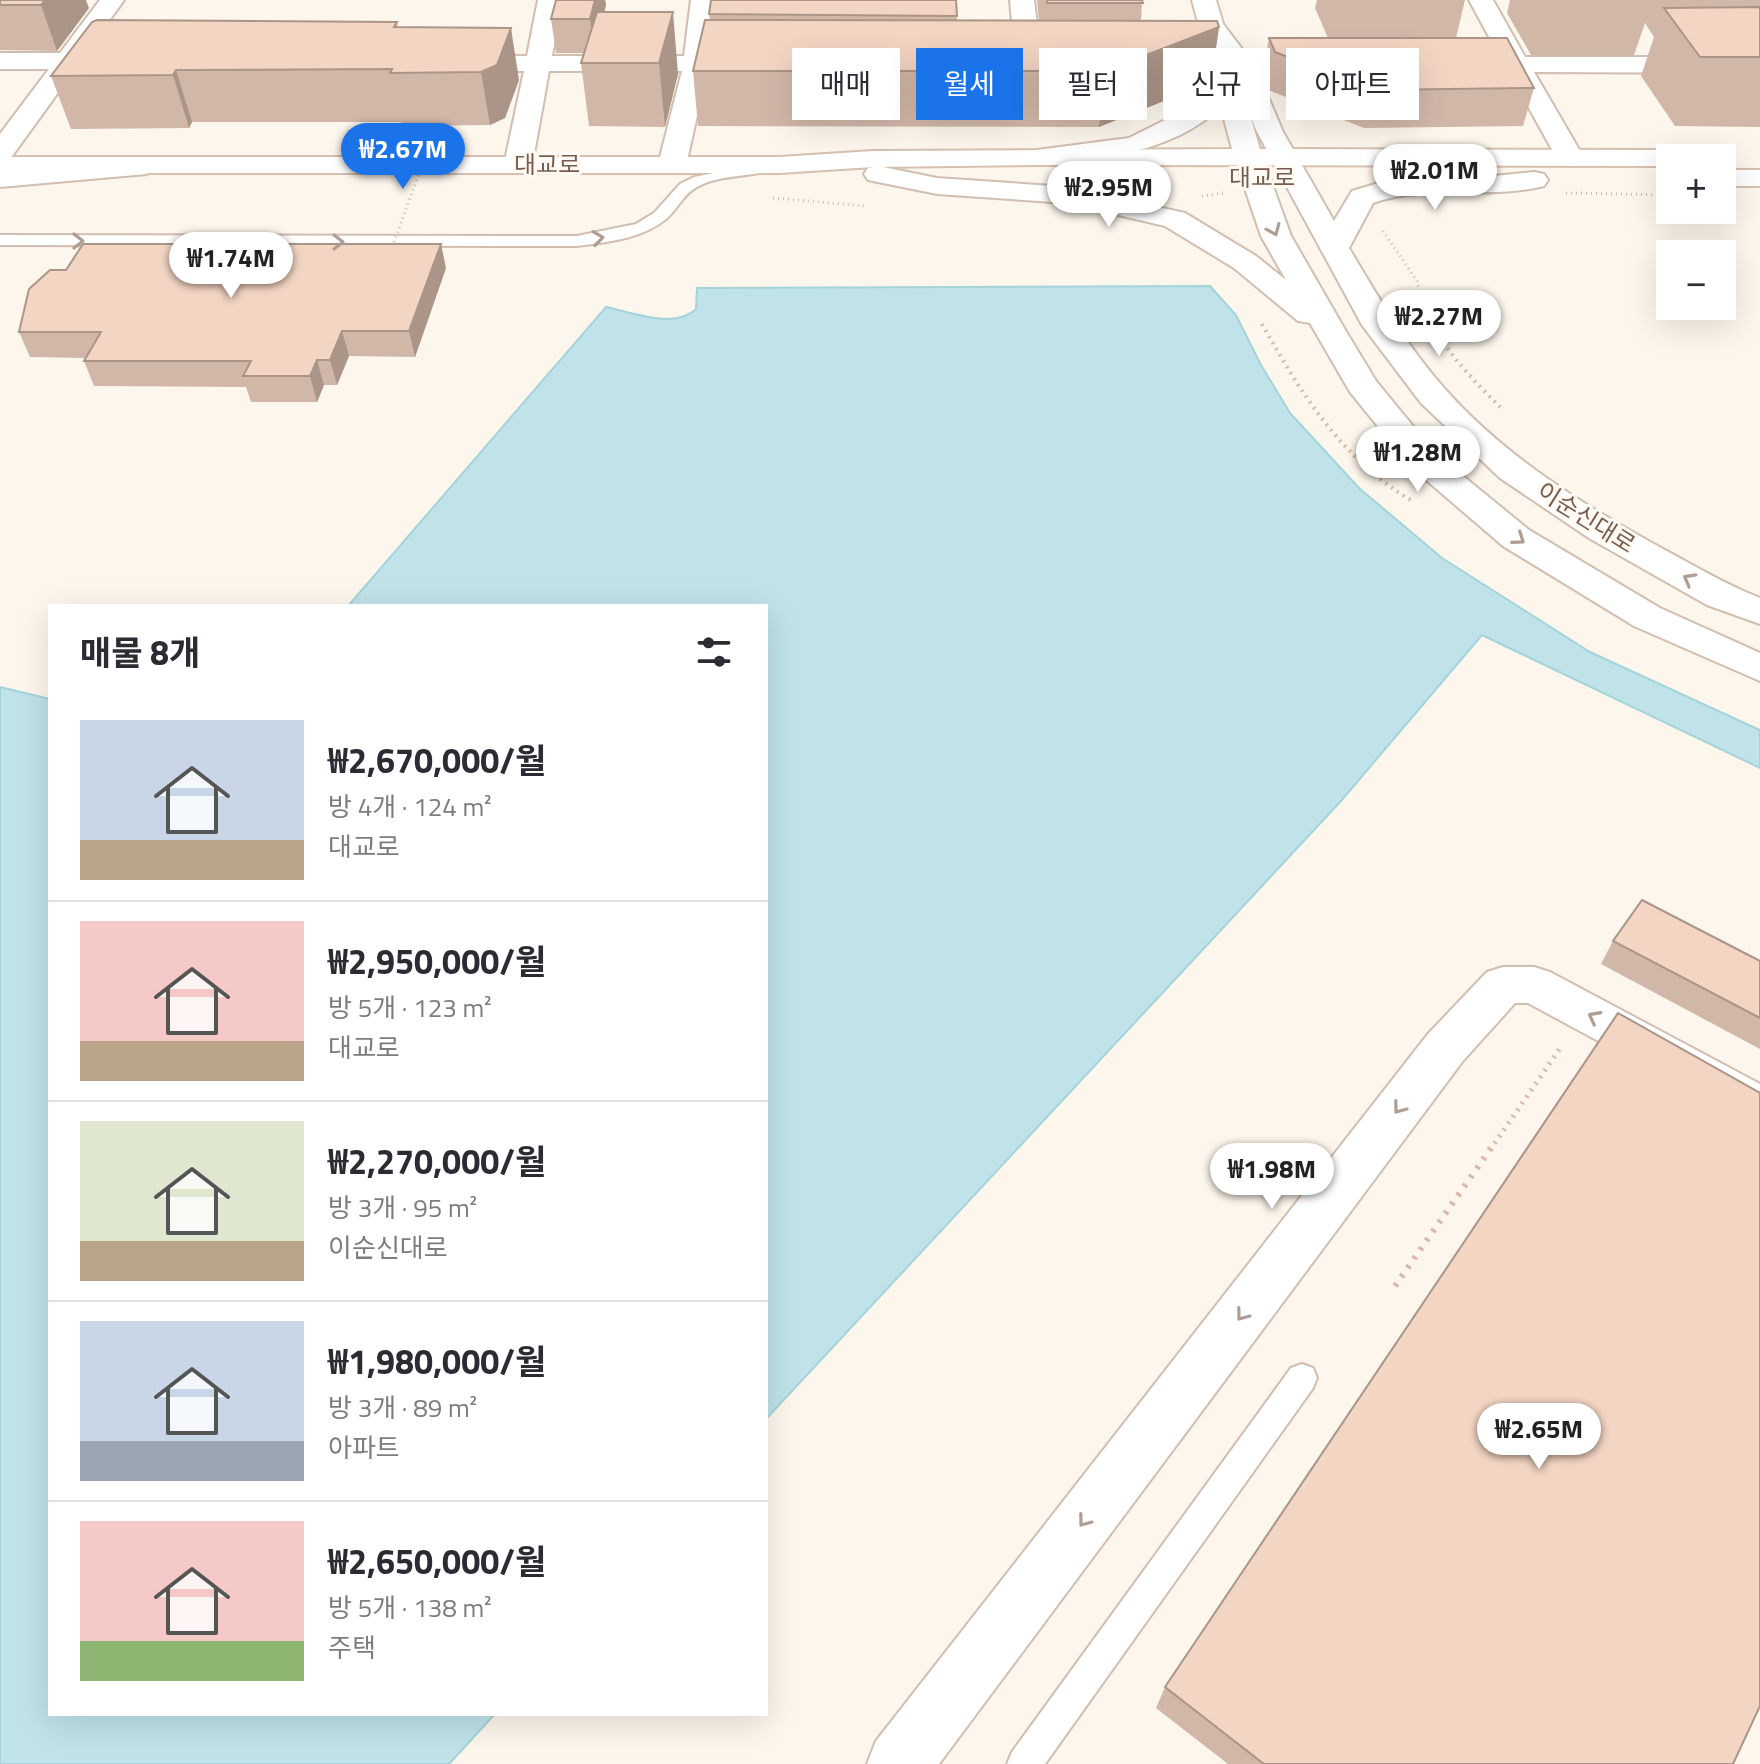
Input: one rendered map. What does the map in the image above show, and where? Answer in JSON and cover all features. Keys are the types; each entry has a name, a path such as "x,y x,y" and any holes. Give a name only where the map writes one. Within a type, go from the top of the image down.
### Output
{"street":[{"path":"0,153 112,0"},
{"path":"518,165 550,0"},
{"path":"672,165 696,64 703,0"},
{"path":"1022,0 1029,65"},
{"path":"1481,0 1570,158"},
{"name":"이순신대로","path":"1208,13 1224,48"},
{"path":"1640,39 1657,64"},
{"path":"0,61 146,62"},
{"path":"428,63 776,64"},
{"path":"1023,65 1039,65"},
{"path":"1441,65 1760,65"},
{"path":"1037,157 1135,145 1186,120"},
{"name":"이순신대로","path":"1238,120 1243,176 1362,385 1423,460 1516,538 1647,617 1760,668"},
{"name":"이순신대로","path":"1263,120 1378,325 1433,396 1512,471 1602,530 1720,596 1760,612"},
{"name":"대교로","path":"0,165 793,165 873,159 1037,157 1243,176"},
{"name":"대교로","path":"793,165 878,174 1243,176 1291,167 1656,158"},
{"path":"1736,158 1760,158"},
{"path":"0,179 171,165"},
{"name":"대교로","path":"1291,167 1534,180 1656,179"},
{"path":"878,174 937,186 1067,195 1175,219 1245,262 1328,328"},
{"path":"1736,178 1760,178"},
{"path":"1335,247 1362,197 1392,187 1484,185 1534,180"},
{"path":"899,1764 1445,1048 1503,985 1534,985 1760,1109"}],"lane":[{"path":"0,240 577,241 614,236 642,227 663,214 674,197 690,185 714,177 793,165"},
{"path":"1024,1764 1302,1378"}],"path":[{"path":"394,242 432,138"},
{"path":"1210,193 1243,176"},
{"path":"766,197 800,203 878,206"},
{"path":"398,199 413,199"},
{"path":"1383,230 1417,281 1425,313 1468,375 1508,414"},
{"path":"1395,1286 1568,1038"}],"green space":[{"path":"1080,181 1164,183 1134,196 1078,185"}],"water":[{"path":"1210,286 1236,315 1290,413 1359,488 1442,558 1590,652 1760,730 1760,768 1482,635 1341,801 768,1417 768,604 350,604 606,307 652,318 677,318 696,309 697,288"},
{"path":"0,687 48,699 48,1716 493,1716 449,1764 0,1764"}],"building":[{"path":"0,0 45,0 41,5 0,5"},
{"path":"556,0 595,0 590,19 551,19"},
{"path":"711,0 956,0 957,16 709,14"},
{"path":"1047,0 1142,0 1143,3 1047,3"},
{"path":"1760,7 1760,57 1700,57 1664,8"},
{"path":"597,12 673,12 659,63 581,63"},
{"path":"705,20 1217,21 1219,27 1147,55 1147,48 1039,48 1039,71 1023,71 1023,48 916,48 916,71 900,71 900,48 792,48 792,71 693,71"},
{"path":"92,22 397,22 394,27 511,28 497,65 481,72 390,73 392,69 176,70 173,75 51,76"},
{"path":"1269,38 1507,38 1534,88 1419,89 1419,48 1286,48 1286,56 1275,52"},
{"path":"83,244 441,244 409,331 342,331 330,360 317,360 310,376 243,376 251,361 84,361 101,332 19,332 29,289 50,270 66,270"},
{"path":"1642,900 1760,961 1760,1018 1613,941"},
{"path":"1618,1013 1760,1093 1760,1706 1733,1764 1264,1764 1165,1687"}]}
